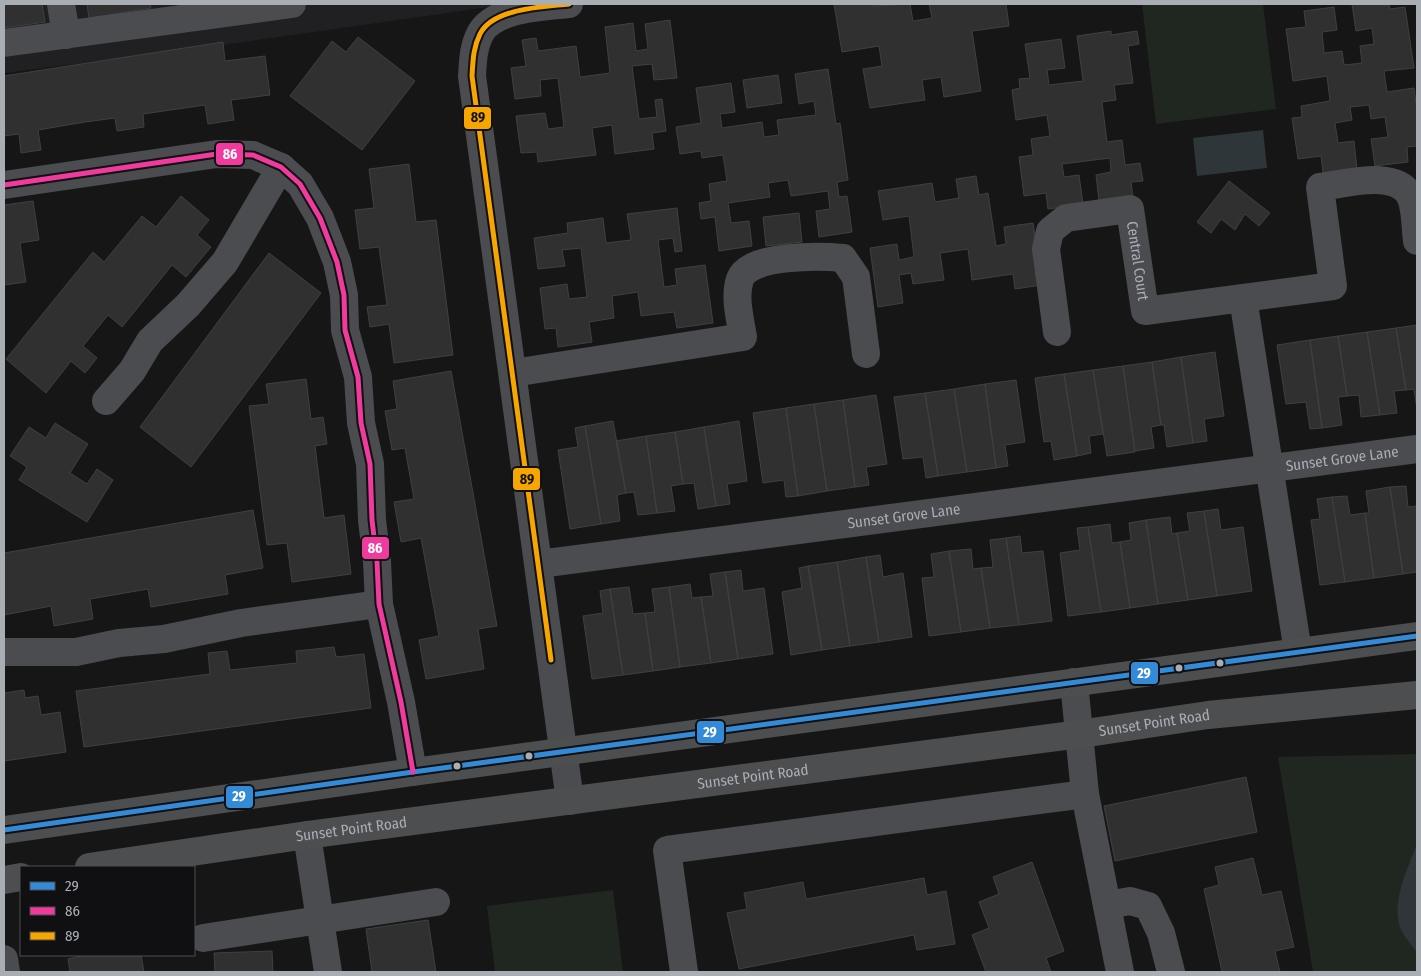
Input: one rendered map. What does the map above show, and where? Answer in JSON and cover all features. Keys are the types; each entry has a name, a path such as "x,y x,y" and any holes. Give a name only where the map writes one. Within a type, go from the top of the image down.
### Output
{"main road":[{"path":"4,830 413,772 1417,636"},
{"name":"Sunset Point Road","path":"96,866 307,835 1080,734 1208,715 1417,695"},
{"path":"4,880 20,877"}],"street":[{"path":"61,4 66,35"},
{"path":"4,43 66,35 171,12 282,4"},
{"path":"569,4 520,10 497,18 481,32 474,52 472,76 570,801"},
{"path":"4,185 217,154 253,155 281,167 300,184 320,218 337,262 342,286 345,330 358,377 361,423 370,464 372,520 379,604 401,702 413,772"},
{"path":"106,402 132,371 150,341 188,305 225,262 281,167"},
{"name":"Central Court","path":"1057,332 1046,249 1050,231 1066,218 1130,209 1144,311 1333,286 1320,187 1383,179 1401,184 1411,197 1417,241"},
{"path":"513,373 742,337 736,294 741,276 757,264 817,256 843,258 856,277 866,354"},
{"path":"1243,298 1268,468"},
{"name":"Sunset Grove Lane","path":"539,564 1417,449"},
{"name":"Sunset Grove Lane","path":"1268,468 1298,652"},
{"path":"4,652 76,652 119,644 164,639 241,622 379,604"},
{"path":"1074,682 1085,794 1120,972"},
{"path":"684,972 668,850 1085,794"},
{"path":"307,835 328,972"},
{"path":"1107,905 1130,901 1148,906 1161,933 1171,972"},
{"path":"203,938 436,902"},
{"path":"4,958 6,972"}],"shaded area":[{"path":"4,4 497,4 489,7 223,45 4,73"},
{"path":"1142,4 1263,4 1276,109 1156,124"},
{"path":"1263,130 1267,168 1197,176 1193,138"},
{"path":"1417,754 1417,843 1400,892 1402,930 1417,953 1417,972 1313,972 1278,757"},
{"path":"1417,843 1417,953 1401,930 1398,920 1398,909 1405,875"},
{"path":"613,890 623,972 495,972 487,906"}],"building":[{"path":"4,4 42,4 45,22 4,28"},
{"path":"87,4 150,4 151,8 89,18"},
{"path":"834,4 872,4 873,6 910,4 913,21 932,18 929,4 1006,4 1009,26 972,31 981,91 944,97 941,77 922,80 925,100 870,108 863,69 882,66 879,46 842,52"},
{"path":"1352,4 1389,4 1390,9 1405,7 1414,68 1384,71 1387,92 1414,88 1417,111 1417,146 1407,147 1408,162 1375,166 1371,139 1388,137 1385,117 1371,119 1369,105 1350,107 1352,120 1335,123 1338,143 1354,141 1357,169 1323,173 1321,156 1298,159 1292,118 1302,117 1301,106 1330,101 1327,76 1293,81 1286,29 1306,27 1304,11 1334,7 1337,30 1322,32 1324,53 1342,51 1344,65 1362,63 1360,46 1374,44 1372,28 1356,31"},
{"path":"670,20 677,78 654,80 652,64 632,66 639,119 657,117 655,100 662,99 666,131 652,133 654,149 615,154 612,125 592,128 596,155 538,162 537,152 521,153 516,116 545,113 548,129 564,127 558,78 540,80 541,96 515,99 511,68 526,66 522,40 536,38 538,51 576,46 580,77 610,73 605,27 633,23 636,51 648,49 645,24"},
{"path":"1111,31 1111,35 1137,31 1139,44 1128,46 1133,83 1114,85 1116,100 1102,102 1107,142 1122,140 1125,165 1140,163 1143,181 1131,182 1133,197 1099,201 1096,175 1111,172 1110,158 1062,164 1064,177 1079,175 1083,204 1048,209 1046,193 1024,196 1019,157 1033,155 1031,139 1050,136 1047,115 1016,120 1012,90 1020,88 1019,79 1030,78 1025,44 1061,39 1065,68 1047,70 1049,85 1083,81 1077,36"},
{"path":"358,37 415,81 362,150 290,96 332,41 346,52"},
{"path":"223,42 225,61 265,56 270,95 231,100 234,120 208,124 205,105 143,114 144,127 117,131 115,118 85,122 38,130 41,150 21,153 19,134 4,136 4,76"},
{"path":"828,69 836,124 840,123 848,180 837,182 839,197 847,196 852,232 819,237 816,211 830,209 828,191 791,196 788,180 768,183 770,197 728,203 731,223 749,221 752,246 719,251 715,217 701,219 699,203 711,201 709,184 727,181 723,155 702,158 701,151 680,154 676,127 701,123 696,88 731,83 735,112 720,114 722,128 762,122 764,137 779,135 777,120 816,115 814,101 799,104 795,74"},
{"path":"778,75 782,103 747,108 743,80"},
{"path":"409,164 416,222 436,220 453,355 394,363 389,324 370,327 367,307 387,305 379,247 360,249 355,210 374,208 369,169"},
{"path":"976,176 979,195 988,193 996,246 1006,244 1004,227 1033,223 1042,285 1015,289 1013,274 972,280 968,249 940,253 944,280 913,284 911,273 899,275 903,303 878,307 870,248 897,244 899,260 914,257 909,216 883,220 878,191 932,183 935,202 959,198 956,179"},
{"path":"1229,181 1270,213 1259,226 1245,214 1235,230 1221,219 1211,233 1197,222"},
{"path":"181,196 209,220 197,235 211,247 186,277 172,265 122,327 108,315 83,346 97,358 85,373 71,361 46,393 6,359 93,252 104,262 142,216 156,227"},
{"path":"33,201 39,240 20,243 26,282 4,285 4,205"},
{"path":"677,208 682,251 675,252 673,238 658,240 664,287 677,285 675,269 705,265 713,323 677,328 674,312 641,316 638,292 612,296 614,318 589,322 592,342 558,347 556,328 545,329 540,288 567,284 569,299 587,297 581,248 562,250 565,266 538,269 534,238 568,233 567,223 603,218 606,243 631,240 627,214"},
{"path":"799,213 802,242 766,246 763,217"},
{"path":"269,253 321,293 191,467 140,427"},
{"path":"1417,325 1417,409 1414,389 1406,390 1396,328"},
{"path":"1396,328 1406,390 1394,391 1397,413 1380,415 1367,332"},
{"path":"1367,332 1380,415 1361,417 1359,395 1347,396 1338,336"},
{"path":"1338,336 1347,396 1338,397 1342,425 1322,428 1310,340"},
{"path":"1310,340 1322,428 1310,429 1306,402 1286,404 1277,345"},
{"path":"1215,352 1224,416 1204,419 1207,441 1193,443 1181,357"},
{"path":"1181,357 1193,443 1167,447 1164,425 1161,425 1152,362"},
{"path":"1152,362 1161,425 1151,427 1154,448 1135,451 1123,366"},
{"path":"1123,366 1135,452 1107,456 1093,370"},
{"path":"1093,370 1103,434 1089,436 1091,453 1077,456 1064,374"},
{"path":"451,371 497,626 478,629 484,669 426,679 419,640 439,636 421,538 401,542 394,502 414,499 405,448 392,450 385,411 397,409 393,381"},
{"path":"1064,374 1077,456 1054,460 1051,441 1044,442 1035,378"},
{"path":"306,379 311,419 323,417 327,444 315,446 324,518 344,515 351,574 292,582 287,543 267,545 249,406 269,404 266,384"},
{"path":"1016,380 1025,442 1005,445 1008,466 996,468 985,384"},
{"path":"985,384 996,468 967,472 954,389"},
{"path":"954,389 967,472 938,476 925,393"},
{"path":"925,393 938,476 926,478 923,457 903,459 894,397"},
{"path":"876,395 887,464 866,467 869,485 855,487 843,400"},
{"path":"843,400 855,487 827,491 814,404"},
{"path":"814,404 827,491 798,496 786,408"},
{"path":"786,408 798,496 786,497 784,480 763,483 753,413"},
{"path":"613,421 626,493 617,495 620,521 601,524 585,426"},
{"path":"739,421 747,481 727,484 730,504 716,506 704,427"},
{"path":"55,423 88,444 70,473 87,484 97,469 113,480 87,522 19,480 27,467 10,456 29,427 46,438"},
{"path":"585,426 601,524 570,529 558,450 578,447 575,428"},
{"path":"704,427 716,506 698,509 694,483 683,484 675,432"},
{"path":"675,432 683,484 671,486 675,511 657,513 646,436"},
{"path":"646,436 657,513 638,515 634,492 626,493 616,441"},
{"path":"1406,486 1408,507 1417,506 1417,572 1403,574 1390,487"},
{"path":"1390,487 1403,574 1374,578 1365,513 1369,513 1366,491"},
{"path":"1347,496 1350,515 1365,513 1374,578 1345,582 1332,497"},
{"path":"1332,497 1345,582 1320,585 1311,520 1320,519 1317,499"},
{"path":"1218,509 1221,530 1243,527 1252,591 1217,596 1204,511"},
{"path":"253,510 263,568 225,575 228,594 151,607 148,589 90,599 93,619 54,626 51,606 4,615 4,553"},
{"path":"1204,511 1217,596 1188,600 1177,533 1190,531 1187,513"},
{"path":"1170,517 1172,534 1177,533 1188,600 1158,604 1146,520"},
{"path":"1146,520 1158,604 1130,608 1120,542 1131,540 1129,523"},
{"path":"1110,524 1112,543 1120,542 1130,608 1101,612 1088,527"},
{"path":"1088,527 1101,612 1068,616 1060,553 1080,550 1077,528"},
{"path":"1020,536 1022,553 1043,551 1052,621 1019,625 1006,538"},
{"path":"1006,538 1019,625 990,628 981,568 993,567 990,540"},
{"path":"971,549 973,569 981,568 990,628 961,632 949,551"},
{"path":"949,551 961,632 929,636 922,578 934,577 931,554"},
{"path":"880,555 883,577 903,573 912,637 879,642 866,557"},
{"path":"866,557 879,642 850,646 837,562"},
{"path":"837,562 850,646 822,650 808,566"},
{"path":"808,566 822,650 791,655 782,592 802,588 799,568"},
{"path":"741,570 743,591 764,588 773,654 738,659 725,572"},
{"path":"725,572 738,659 711,663 701,597 713,596 710,574"},
{"path":"690,584 692,598 701,597 711,663 680,667 669,587"},
{"path":"629,587 633,614 645,613 653,671 623,675 610,589"},
{"path":"669,587 680,667 653,671 645,613 655,612 652,589"},
{"path":"610,589 623,675 592,679 583,616 603,613 600,591"},
{"path":"334,647 336,657 364,654 371,708 84,747 76,691 210,674 208,653 227,651 230,670 297,663 296,651"},
{"path":"24,690 25,698 38,696 41,715 60,712 66,752 4,761 4,693"},
{"path":"1246,777 1257,832 1115,861 1104,806"},
{"path":"1253,858 1262,895 1281,891 1294,947 1275,951 1280,972 1222,972 1204,889 1219,885 1215,867"},
{"path":"1032,862 1064,951 1046,958 1051,972 986,972 972,935 989,928 979,902 999,894 993,877"},
{"path":"924,878 927,895 946,891 955,944 917,950 914,935 739,969 727,913 747,909 744,893 803,882 806,899"},
{"path":"428,920 436,972 372,972 366,929"},
{"path":"272,951 273,972 215,972 214,953"},
{"path":"82,956 141,956 144,972 70,972 68,959"}],"transit line":[{"name":"89","path":"551,660 472,76 476,44 486,25 507,14 520,10 569,4"},
{"name":"86","path":"4,185 217,154 253,155 281,167 300,184 320,218 337,262 344,295 345,330 358,377 361,423 370,464 372,520 379,604 401,702 413,772"},
{"name":"29","path":"4,830 413,772 1417,636"}]}
